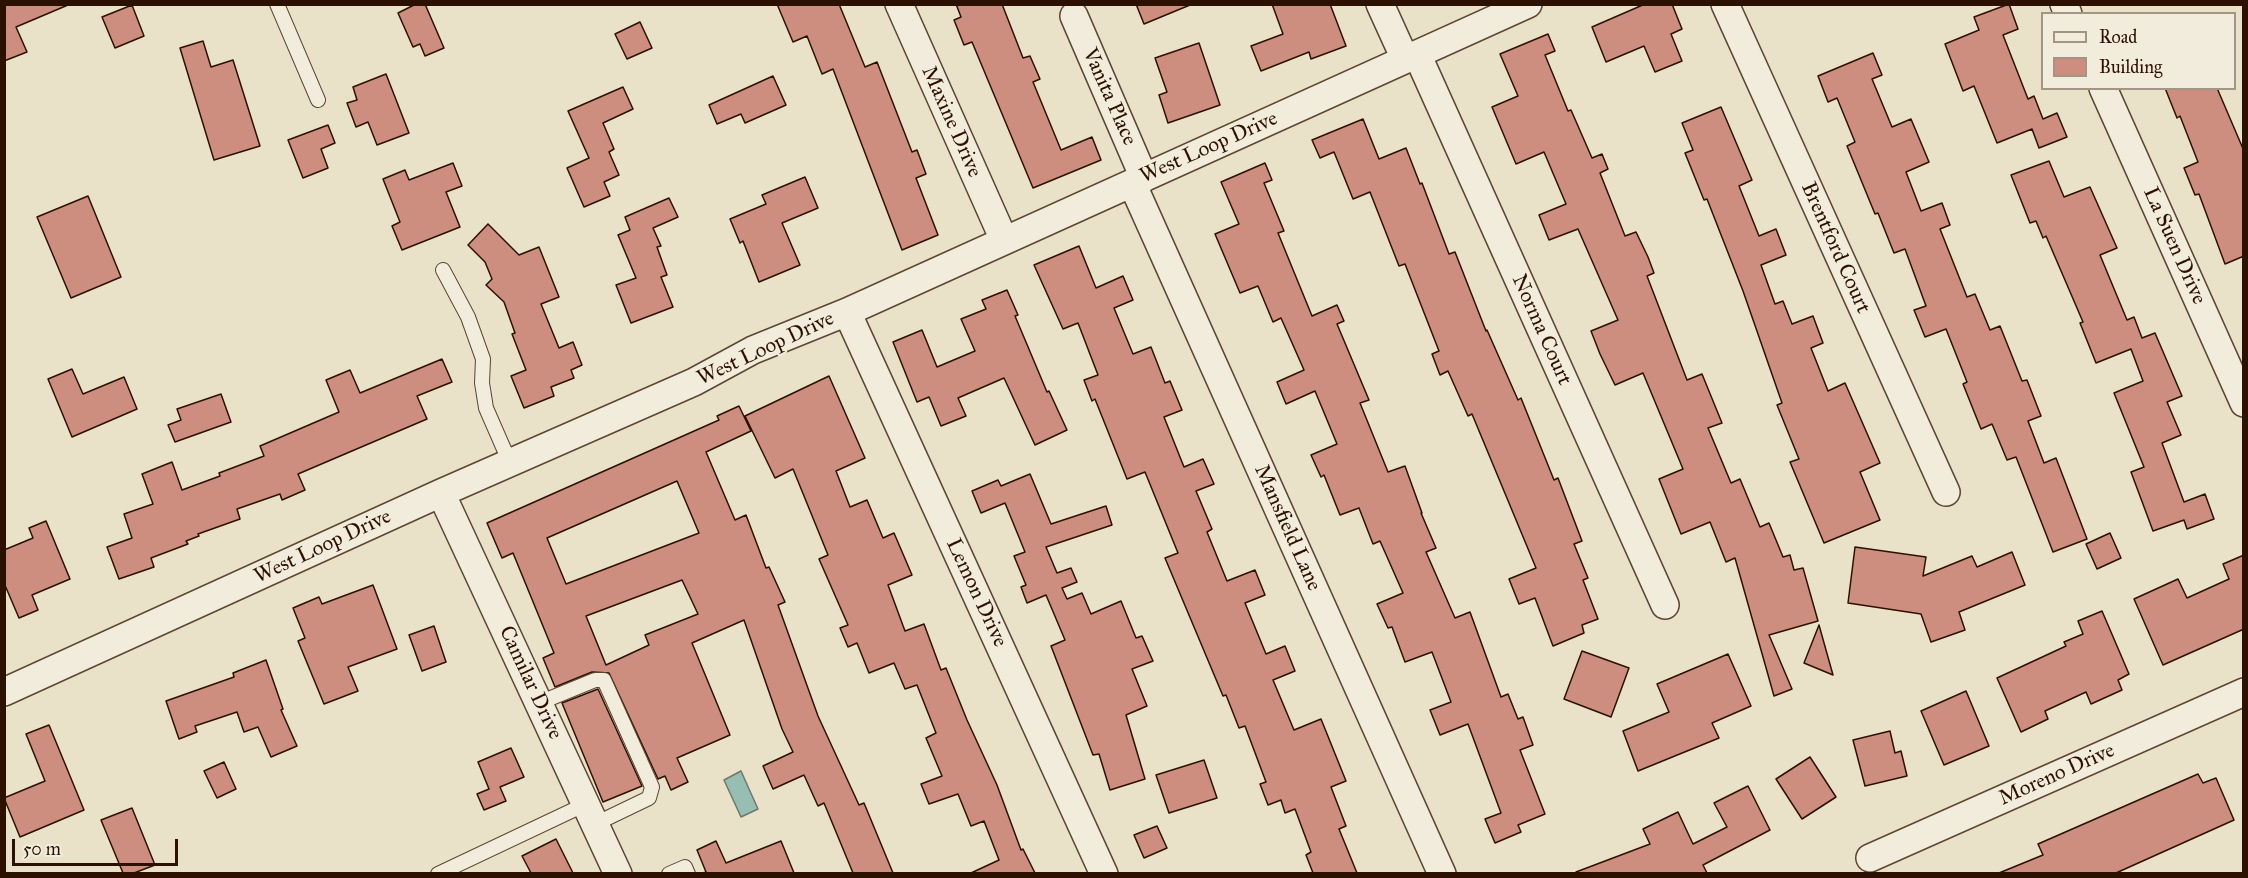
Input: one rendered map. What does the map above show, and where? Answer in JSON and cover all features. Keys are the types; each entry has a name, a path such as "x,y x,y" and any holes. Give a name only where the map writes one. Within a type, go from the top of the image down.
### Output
{"street":[{"name":"Maxine Drive","path":"899,4 1004,240"},
{"name":"Norma Court","path":"1380,4 1411,57 1665,605"},
{"name":"West Loop Drive","path":"4,692 441,493 694,382 753,350 847,312 1528,4"},
{"name":"Brentford Court","path":"1725,4 1946,492"},
{"name":"Vanita Place","path":"1074,16 1138,180"},
{"name":"La Suen Drive","path":"2104,90 2244,403"},
{"name":"Mansfield Lane","path":"1138,180 1442,873"},
{"name":"Lemon Drive","path":"847,312 1104,873"},
{"name":"Camilar Drive","path":"441,493 618,873"},
{"name":"Moreno Drive","path":"1870,858 2241,700"}],"lane":[{"path":"277,4 318,100"},
{"path":"443,270 468,317 483,359 482,383 486,408 510,463"},
{"path":"438,873 591,814 649,798 652,787 604,680 595,680 539,703"},
{"path":"669,873 685,867 688,873"}],"water":[{"path":"741,771 758,809 741,817 724,780"}],"building":[{"path":"4,4 68,5 16,27 27,52 4,61"},
{"path":"416,4 425,4 444,48 425,56 420,44 413,47 398,13"},
{"path":"777,4 839,4 865,67 877,62 912,152 917,150 926,174 916,178 938,235 902,250 833,69 822,74 807,36 793,42"},
{"path":"956,4 1002,4 1023,58 1030,56 1040,79 1033,82 1061,150 1092,137 1101,160 1033,188 972,42 964,45 954,20 961,17"},
{"path":"1136,4 1190,4 1190,5 1144,24"},
{"path":"1272,4 1330,4 1346,46 1311,59 1309,52 1261,71 1251,46 1283,34"},
{"path":"1645,4 1672,4 1682,29 1671,34 1682,61 1655,72 1644,46 1606,62 1592,27"},
{"path":"2009,4 2018,29 2003,35 2028,99 2034,96 2043,119 2057,113 2067,137 2039,148 2032,129 1997,143 1974,86 1963,91 1945,44 1979,30 1974,17"},
{"path":"132,5 144,36 115,48 102,17"},
{"path":"640,22 652,48 627,59 615,34"},
{"path":"1548,34 1555,51 1545,55 1568,111 1571,110 1592,158 1602,154 1608,169 1600,173 1625,236 1636,232 1648,257 1654,273 1647,276 1687,380 1702,374 1722,423 1708,428 1731,483 1740,479 1760,527 1769,523 1783,557 1790,555 1794,570 1803,568 1818,621 1769,635 1792,689 1774,696 1735,558 1726,562 1710,522 1681,534 1659,479 1683,469 1643,373 1615,385 1600,354 1591,331 1618,320 1578,229 1549,240 1539,215 1566,204 1544,152 1516,164 1492,107 1518,96 1500,54"},
{"path":"203,41 211,67 233,60 260,146 214,160 180,48"},
{"path":"1199,43 1220,105 1168,123 1159,95 1167,92 1155,58"},
{"path":"1873,53 1882,75 1872,79 1892,127 1911,119 1929,162 1906,172 1921,211 1942,203 1950,225 1940,229 1967,297 1975,294 1990,330 2000,326 2022,381 2027,380 2041,416 2028,421 2044,463 2056,458 2087,539 2053,552 2016,457 2007,460 1992,424 1981,429 1963,384 1967,382 1946,329 1925,337 1914,310 1926,306 1905,249 1894,253 1847,146 1855,142 1837,98 1828,102 1818,76"},
{"path":"386,74 409,133 377,145 368,122 356,127 347,103 357,100 353,87"},
{"path":"773,76 786,105 745,123 741,114 717,124 709,105"},
{"path":"623,87 633,109 603,123 614,149 609,152 619,175 604,182 610,196 584,207 567,168 589,158 568,111"},
{"path":"2166,90 2218,90 2244,151 2244,256 2225,264 2199,194 2195,195 2184,168 2198,162 2180,116 2177,118"},
{"path":"1721,107 1752,180 1739,186 1759,236 1776,229 1786,255 1761,265 1775,304 1783,301 1792,324 1813,316 1823,343 1811,348 1828,391 1845,383 1880,463 1860,472 1880,520 1824,543 1790,462 1799,459 1777,405 1782,403 1743,291 1707,199 1704,200 1685,153 1693,150 1682,123"},
{"path":"1363,119 1379,159 1406,148 1449,254 1455,252 1486,331 1518,400 1521,398 1554,480 1558,478 1582,541 1574,544 1588,578 1583,580 1598,619 1582,625 1584,633 1553,646 1535,598 1519,604 1509,579 1536,568 1472,414 1468,416 1448,371 1440,375 1432,354 1439,351 1405,264 1399,266 1370,192 1353,199 1334,152 1320,158 1312,140"},
{"path":"328,125 335,143 321,149 328,168 303,178 288,140"},
{"path":"2049,161 2064,197 2090,187 2117,248 2100,255 2127,320 2134,317 2142,338 2155,333 2182,396 2167,402 2181,435 2162,443 2184,502 2205,494 2214,519 2187,529 2184,520 2153,531 2131,472 2144,467 2114,393 2143,381 2131,349 2096,363 2080,323 2083,322 2046,236 2043,238 2036,221 2030,223 2011,175"},
{"path":"453,163 462,186 446,192 460,227 402,250 392,226 400,222 383,179 405,170 409,180"},
{"path":"1265,163 1272,180 1264,183 1284,231 1278,233 1312,316 1337,305 1344,321 1337,324 1369,400 1360,403 1388,472 1405,466 1436,548 1426,552 1455,618 1470,612 1501,697 1508,694 1518,719 1523,717 1533,745 1520,750 1545,814 1518,825 1521,832 1495,843 1485,819 1501,813 1468,724 1440,735 1430,710 1451,702 1432,652 1405,662 1392,627 1388,628 1377,604 1403,593 1380,541 1373,544 1359,508 1340,515 1324,475 1321,477 1311,455 1337,444 1315,391 1286,404 1277,382 1304,370 1281,318 1273,322 1258,286 1240,293 1215,234 1239,224 1221,182"},
{"path":"805,177 818,208 782,223 800,265 759,282 743,241 740,243 730,219 766,204 762,195"},
{"path":"88,196 121,277 71,298 37,217"},
{"path":"669,198 678,217 653,228 661,246 657,247 667,275 661,277 673,307 631,323 616,285 636,278 618,235 630,230 625,217"},
{"path":"488,224 519,255 539,247 559,297 541,304 559,348 573,342 582,365 571,370 574,378 551,387 554,396 524,408 511,376 526,370 512,334 515,333 504,302 486,285 492,279 485,262 468,245"},
{"path":"1079,246 1096,288 1123,276 1133,300 1114,308 1133,354 1151,347 1165,383 1170,381 1182,410 1164,417 1184,467 1203,459 1214,484 1196,491 1212,529 1207,532 1227,581 1255,570 1265,595 1245,603 1266,654 1285,646 1295,671 1273,680 1294,730 1321,719 1346,781 1331,787 1346,826 1339,829 1357,873 1313,873 1306,855 1311,852 1295,809 1285,813 1281,800 1268,805 1260,784 1266,782 1245,726 1239,728 1226,695 1223,696 1165,558 1178,553 1145,472 1127,479 1095,399 1092,401 1084,380 1098,375 1078,323 1063,329 1034,265"},
{"path":"1007,290 1018,315 1015,316 1047,392 1049,391 1067,430 1035,445 1004,378 958,398 966,416 941,426 929,397 917,402 893,342 922,330 937,367 975,351 961,319 986,309 982,300"},
{"path":"442,359 452,382 417,396 427,419 298,474 305,490 282,500 280,494 237,509 240,519 198,534 199,536 186,541 188,544 151,558 154,567 119,579 107,547 132,538 124,514 153,504 142,474 172,462 182,490 220,476 219,473 264,456 260,446 339,412 326,380 350,370 360,393"},
{"path":"72,369 83,394 124,377 137,409 72,437 48,379"},
{"path":"829,376 865,458 836,471 850,507 867,500 883,538 894,533 912,575 888,585 905,631 924,624 941,670 946,668 997,785 1021,850 1023,849 1035,873 971,873 999,860 984,821 971,826 958,794 929,804 921,784 942,776 926,738 936,733 917,685 905,689 894,663 869,673 857,643 848,647 840,628 848,625 819,559 828,555 793,469 775,478 745,416"},
{"path":"221,394 231,422 175,442 168,425 181,420 177,409"},
{"path":"739,406 751,431 706,452 735,520 746,515 766,568 769,567 785,602 778,605 818,716 859,805 864,803 893,873 853,873 824,803 818,806 804,775 773,789 763,766 793,752 782,729 744,620 692,643 730,735 677,758 688,782 671,790 665,776 658,779 609,673 592,672 555,687 543,658 554,653 513,553 502,558 487,523 719,420 717,416","holes":["677,481 699,533 566,584 547,538","682,580 698,614 645,635 649,645 606,665 586,616"]},
{"path":"1030,474 1051,524 1106,506 1112,525 1046,547 1057,573 1071,568 1077,582 1062,588 1067,599 1082,593 1091,614 1121,601 1136,638 1142,636 1153,661 1132,669 1147,706 1126,715 1145,779 1110,790 1099,754 1093,755 1051,646 1065,640 1046,595 1027,603 1021,587 1026,585 1014,556 1025,552 1005,503 981,513 972,491 998,480 1001,486"},
{"path":"46,521 70,579 32,595 38,610 19,618 4,583 4,550 33,538 29,528"},
{"path":"2110,533 2121,558 2097,569 2086,544"},
{"path":"1855,547 1926,557 1923,576 1972,556 1977,567 2012,552 2025,585 1959,612 1965,630 1931,642 1921,614 1848,603"},
{"path":"2244,555 2244,629 2163,665 2134,599 2178,579 2187,598 2229,579 2223,564"},
{"path":"373,585 397,649 348,667 358,691 324,704 298,641 305,638 293,608 319,597 322,604"},
{"path":"2102,611 2129,674 2118,680 2122,690 2091,704 2086,692 2045,711 2048,719 2021,732 1997,678 2066,646 2064,642 2083,634 2078,621"},
{"path":"1819,625 1833,675 1804,663"},
{"path":"434,626 446,662 422,671 409,635"},
{"path":"1582,651 1629,668 1611,717 1564,699"},
{"path":"1728,654 1751,706 1712,723 1719,738 1638,771 1623,731 1669,712 1657,684"},
{"path":"266,660 283,709 281,710 297,746 271,757 258,727 244,732 237,712 195,726 197,732 179,739 166,701 234,677 233,673"},
{"path":"598,689 642,786 603,802 562,703"},
{"path":"1966,691 1989,746 1944,765 1921,711"},
{"path":"49,725 84,810 20,837 4,798 45,781 26,734"},
{"path":"1890,731 1895,753 1901,751 1907,776 1865,786 1853,740"},
{"path":"511,748 524,777 500,787 506,801 484,810 477,794 489,789 478,762"},
{"path":"1810,757 1836,797 1802,819 1776,779"},
{"path":"1204,760 1217,798 1169,813 1156,775"},
{"path":"224,762 236,789 217,798 204,771"},
{"path":"2198,774 2203,783 2216,778 2234,820 2116,873 1999,873 2043,855 2038,844"},
{"path":"1748,786 1770,830 1703,865 1707,873 1576,872 1650,844 1643,829 1678,812 1693,844 1727,827 1714,803"},
{"path":"132,808 155,865 134,873 123,873 101,820"},
{"path":"1157,826 1167,848 1144,858 1134,835"},
{"path":"556,839 573,873 531,873 522,856"},
{"path":"716,841 726,863 781,841 794,873 703,873 706,872 697,850"}]}
